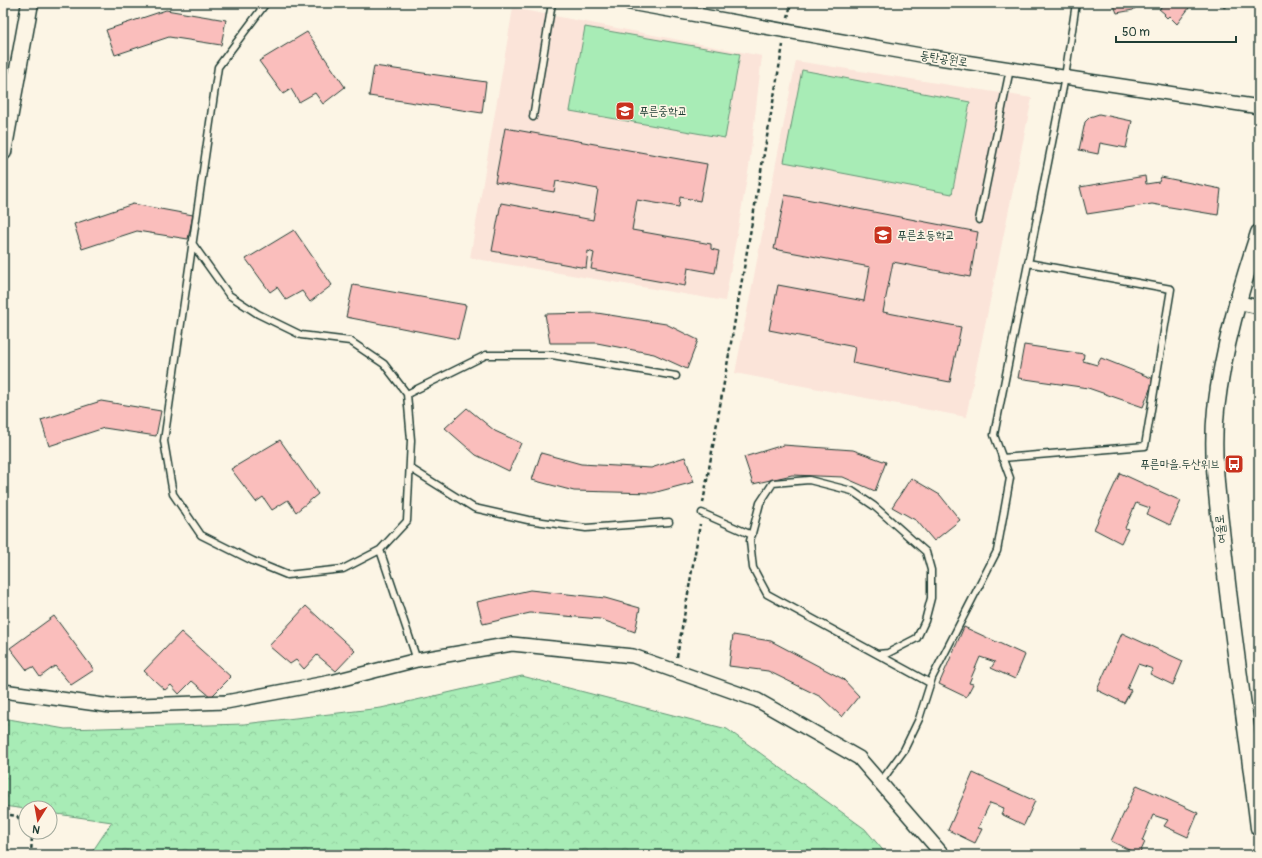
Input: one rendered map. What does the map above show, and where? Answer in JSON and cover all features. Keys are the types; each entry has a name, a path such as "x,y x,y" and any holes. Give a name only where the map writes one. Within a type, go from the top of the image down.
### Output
{"street":[{"path":"3,152 30,3"},
{"name":"동탄공원로","path":"630,3 926,56 1259,108"},
{"name":"여울로","path":"1259,233 1236,302 1225,352 1216,410 1215,461 1227,586 1255,755 1259,828"},
{"path":"1236,302 1259,307"},
{"path":"3,691 111,706 226,702 331,682 417,660 512,644 633,656 757,700 859,758 942,855"}],"lane":[{"path":"192,243 229,295 258,314 301,335 350,341 384,364 407,394 411,440 407,521 380,550 343,569 287,574 254,561 201,535 173,494 164,441 192,243 218,67 266,3"},
{"path":"533,117 552,3"},
{"path":"880,783 904,750 919,719 930,683 998,551 1010,478 994,435 1065,77 1076,3"},
{"path":"979,220 1010,69"},
{"path":"1002,458 1145,446 1171,289 1028,263"},
{"path":"407,394 486,355 552,355 676,376"},
{"path":"410,468 474,508 528,520 586,528 668,522"},
{"path":"878,654 888,653 917,638 925,621 931,598 931,570 926,552 874,506 852,492 809,480 773,483 760,503 750,541 753,568 767,594 930,683"},
{"path":"702,513 752,535"},
{"path":"380,550 417,660"}],"path":[{"path":"674,670 790,3"},
{"path":"3,814 18,817"},
{"path":"31,855 32,840"}],"shaded area":[{"name":"푸른중학교","path":"513,8 762,56 749,167 725,301 470,258"},
{"name":"푸른초등학교","path":"796,61 1032,98 966,417 735,373"}],"green space":[{"path":"585,27 740,54 725,138 570,111"},
{"path":"802,70 970,102 952,194 784,162"},
{"path":"522,676 727,729 865,829 887,855 90,855 112,822 58,814 58,800 18,800 18,808 3,806 3,718 65,729 244,724 381,708"}],"building":[{"path":"967,3 981,3 981,5 974,5"},
{"path":"1113,3 1141,3 1133,10 1117,13"},
{"path":"1159,3 1183,3 1189,8 1177,24 1169,16 1167,18 1164,15 1165,14 1159,9 1161,8"},
{"path":"1221,3 1235,3 1224,8"},
{"path":"1235,3 1246,3 1240,7"},
{"path":"1252,3 1259,3 1259,13 1256,9"},
{"path":"166,10 226,20 221,45 169,37 115,55 106,30"},
{"path":"307,32 345,87 323,104 315,93 299,102 291,89 283,94 259,61"},
{"path":"374,66 486,82 482,113 369,96"},
{"path":"1099,114 1132,121 1126,148 1100,143 1098,154 1079,150 1085,122 1090,117"},
{"path":"505,128 707,164 700,201 680,197 679,207 637,200 632,230 711,244 711,249 719,251 715,273 688,268 685,286 591,269 594,253 588,251 586,268 492,251 501,203 593,220 598,189 556,181 554,192 495,182"},
{"path":"1145,176 1146,184 1159,182 1161,177 1221,189 1218,215 1152,204 1087,214 1080,187"},
{"path":"785,195 978,232 970,277 893,262 883,312 961,327 950,382 852,363 855,347 769,330 778,285 864,301 870,267 774,249"},
{"path":"133,204 193,215 188,239 137,231 82,249 74,224"},
{"path":"294,230 332,285 310,302 302,291 286,300 277,287 270,292 246,259"},
{"path":"353,285 466,305 458,339 346,317"},
{"path":"597,313 666,324 698,340 687,369 654,354 597,343 550,343 545,314"},
{"path":"1024,345 1084,354 1083,361 1097,365 1101,358 1154,379 1143,407 1088,388 1018,378"},
{"path":"101,401 161,411 156,436 104,428 49,446 41,420"},
{"path":"467,408 495,431 521,443 509,471 476,455 445,428"},
{"path":"280,440 318,494 296,512 288,500 272,510 263,497 256,502 231,469"},
{"path":"783,445 853,450 886,462 875,491 843,477 792,475 753,484 744,457"},
{"path":"541,453 581,464 651,468 685,457 694,482 653,493 574,491 532,480"},
{"path":"1120,473 1181,501 1170,525 1147,514 1150,508 1136,503 1125,528 1128,529 1121,543 1094,529"},
{"path":"911,478 940,495 960,520 934,541 917,521 892,507"},
{"path":"530,590 605,598 640,608 635,632 600,619 530,613 483,624 477,602"},
{"path":"306,606 355,651 336,671 317,655 304,669 296,660 290,664 269,646"},
{"path":"54,616 94,670 71,685 55,666 40,677 33,667 27,670 10,648"},
{"path":"964,627 1025,655 1015,679 991,668 995,662 980,657 969,683 973,684 966,697 939,684"},
{"path":"181,632 231,677 211,697 192,681 179,694 171,685 165,690 144,671"},
{"path":"1122,633 1183,661 1173,685 1150,674 1153,669 1138,664 1127,689 1131,690 1124,703 1097,690"},
{"path":"733,635 771,641 843,679 859,696 842,717 821,697 768,671 729,666"},
{"path":"973,773 1035,801 1024,825 1001,814 1004,808 990,803 978,828 982,829 975,843 948,830"},
{"path":"1137,785 1198,813 1188,837 1164,826 1168,820 1153,815 1142,841 1145,842 1139,855 1111,841"}],"place":[{"name":"푸른중학교","path":"625,111"},
{"name":"푸른초등학교","path":"883,235"},
{"name":"푸른마을.두산위브","path":"1234,464"}]}
